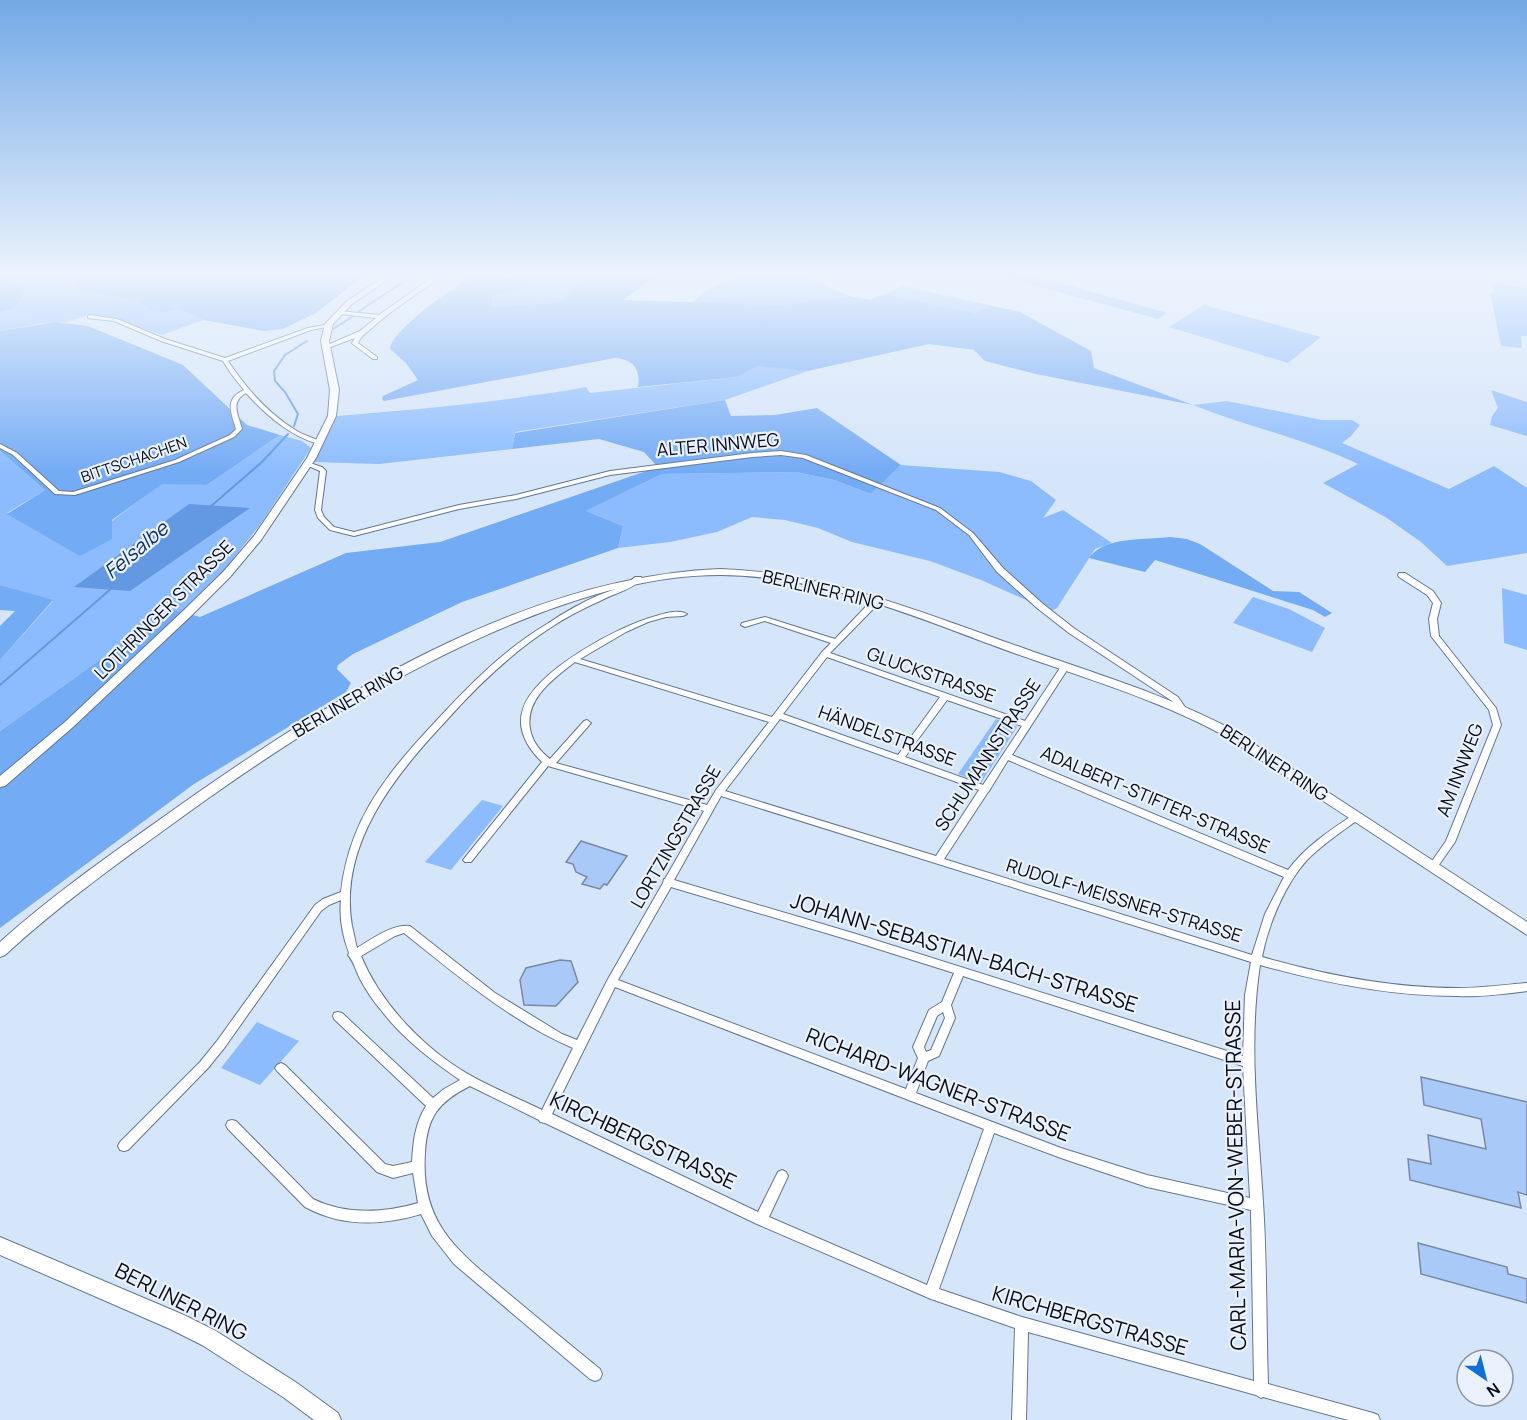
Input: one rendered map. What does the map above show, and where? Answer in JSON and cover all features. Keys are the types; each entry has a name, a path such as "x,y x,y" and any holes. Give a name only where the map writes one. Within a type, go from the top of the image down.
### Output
{"street":[{"path":"164,340 225,360 279,340"},
{"name":"LOTHRINGER STRASSE","path":"0,783 42,749 229,572 265,528 320,443 333,413 335,399 333,374 325,340"},
{"path":"326,347 345,340"},
{"path":"357,340 356,343 375,358"},
{"path":"225,360 233,374 285,427 320,443"},
{"name":"BITTSCHACHEN","path":"0,446 15,454 57,493 73,495 177,461 232,435 239,429 233,408 234,399 238,394 248,390"},
{"name":"ALTER INNWEG","path":"307,464 323,471 318,510 321,518 332,530 354,534 459,507 525,495 610,472 752,455 781,453 804,456 938,509 971,534 1000,570 1040,606 1086,640 1175,699 1183,710"},
{"name":"BERLINER RING","path":"0,951 65,895 206,793 324,714 430,655 553,604 603,587 638,579 689,573 748,573 797,580 877,600 1183,710 1227,732 1527,929"},
{"name":"AM INNWEG","path":"1402,575 1434,597 1437,603 1433,619 1435,636 1493,710 1496,720 1491,741 1450,842 1433,867"},
{"name":"KIRCHBERGSTRASSE","path":"638,579 631,585 564,615 525,640 488,672 407,759 384,791 359,834 348,866 344,895 345,924 353,955 365,980 386,1011 429,1053 470,1081 761,1220 931,1293 1022,1324 1373,1420"},
{"name":"LORTZINGSTRASSE","path":"544,1118 612,982 708,809 775,717 825,654 877,600"},
{"path":"553,604 564,615"},
{"path":"683,614 660,615 602,641 545,684 530,701 524,725 537,753 548,763 708,809"},
{"path":"744,625 765,619 836,642"},
{"name":"GLUCKSTRASSE","path":"825,654 1027,725"},
{"name":"HÄNDELSTRASSE","path":"576,660 775,717 986,789"},
{"name":"SCHUMANNSTRASSE","path":"938,860 1065,667"},
{"path":"900,758 945,696"},
{"path":"468,860 548,763 587,723"},
{"name":"ADALBERT-STIFTER-STRASSE","path":"1007,756 1290,875"},
{"name":"RUDOLF-MEISSNER-STRASSE","path":"719,792 1256,960 1339,981 1414,991 1485,992 1527,987"},
{"name":"CARL-MARIA-VON-WEBER-STRASSE","path":"1261,1391 1257,1205 1249,1063 1251,983 1274,904 1290,875 1313,850 1356,817"},
{"name":"JOHANN-SEBASTIAN-BACH-STRASSE","path":"667,882 856,938 1249,1063"},
{"path":"124,1146 204,1065 318,908 344,895"},
{"path":"353,955 392,933 406,929 491,996 558,1038 579,1046"},
{"path":"924,1058 918,1047 933,1013 946,1005 960,971"},
{"name":"RICHARD-WAGNER-STRASSE","path":"612,982 1100,1167 1157,1183 1257,1205"},
{"path":"909,1095 924,1058 935,1053 950,1018 946,1005"},
{"path":"338,1016 433,1105"},
{"path":"281,1068 381,1168 393,1172 417,1167"},
{"path":"470,1081 443,1094 433,1105 421,1129 417,1167 425,1206 436,1232 450,1251 595,1374"},
{"path":"232,1125 309,1203 319,1210 355,1216 404,1213 425,1206"},
{"path":"931,1293 991,1126"},
{"path":"761,1220 782,1176"},
{"name":"BERLINER RING","path":"0,1246 38,1260 209,1338 290,1390 331,1420"},
{"path":"1019,1420 1022,1324"}],"shaded area":[{"path":"0,340 123,340 183,365 247,425 280,435 207,485 162,484 112,520 112,539 80,556 7,514 45,490 0,451"},
{"path":"1071,340 1091,351 1094,368 1193,405 1036,374 985,361 974,350 929,344 808,371 758,366 737,377 638,387 638,375 634,366 627,360 615,358 384,401 383,396 418,380 406,363 390,349 393,341"},
{"path":"1213,340 1317,340 1288,363"},
{"path":"1500,340 1521,340 1522,348 1501,346"},
{"path":"758,365 808,371 725,400 515,432 512,449 379,464 313,462 337,416 493,401 586,387 590,393 737,377"},
{"path":"1491,390 1527,402 1527,436 1490,425 1492,416 1498,408"},
{"path":"725,400 731,416 775,415 817,408 901,465 871,494 834,480 796,472 662,474 586,511 623,526 618,548 462,602 353,654 338,665 337,669 351,683 346,692 194,784 0,928 0,731 118,647 163,607 200,617 346,553 440,542 658,467 644,452 599,439 512,449 515,433"},
{"path":"1227,401 1322,420 1352,420 1360,425 1342,443 1449,489 1494,466 1527,488 1527,553 1447,566 1421,542 1387,518 1323,483 1358,464 1318,447 1193,405"},
{"path":"280,435 302,441 311,448 260,525 224,570 181,612 163,607 118,647 0,731 0,660 53,601 0,585 0,451 45,490 7,513 112,521 162,483 207,485"},
{"path":"901,465 999,472 1031,481 1056,500 1043,518 1063,510 1112,543 1095,549 1057,608 1051,611 981,580 930,561 852,542 818,528 785,520 752,517 717,532 670,542 618,548 623,526 586,511 662,474 796,472 834,480 871,494"},
{"path":"1170,537 1187,539 1200,544 1273,591 1299,592 1332,613 1325,617 1313,610 1155,560 1145,572 1089,558 1096,551 1115,542"},
{"path":"0,585 53,600 0,660 0,626 15,611 0,610"},
{"path":"1502,588 1527,595 1527,650 1504,643"},
{"path":"1253,597 1289,609 1325,628 1312,652 1233,623"},
{"path":"996,719 1017,727 981,783 958,774"},
{"path":"482,800 503,806 451,870 425,862"},
{"path":"257,1022 299,1041 260,1085 221,1068"}],"water":[{"path":"189,504 250,508 130,591 74,587"}],"building":[{"path":"581,841 627,856 607,885 604,884 600,889 582,884 587,877 576,872 573,864 566,862"},
{"path":"560,960 571,961 578,982 556,1006 524,1005 520,980 526,968"},
{"path":"1421,1077 1527,1102 1527,1195 1518,1192 1521,1208 1410,1180 1408,1159 1431,1164 1428,1135 1486,1149 1481,1119 1424,1105"},
{"path":"1418,1243 1507,1267 1508,1274 1527,1279 1527,1303 1421,1274"}],"waterway":[{"name":"Felsalbe","path":"294,426 298,414 285,392 275,381 274,371 285,355 307,341"},
{"name":"Felsalbe","path":"210,507 262,462 288,434"},
{"name":"Felsalbe","path":"0,685 112,588"}]}
